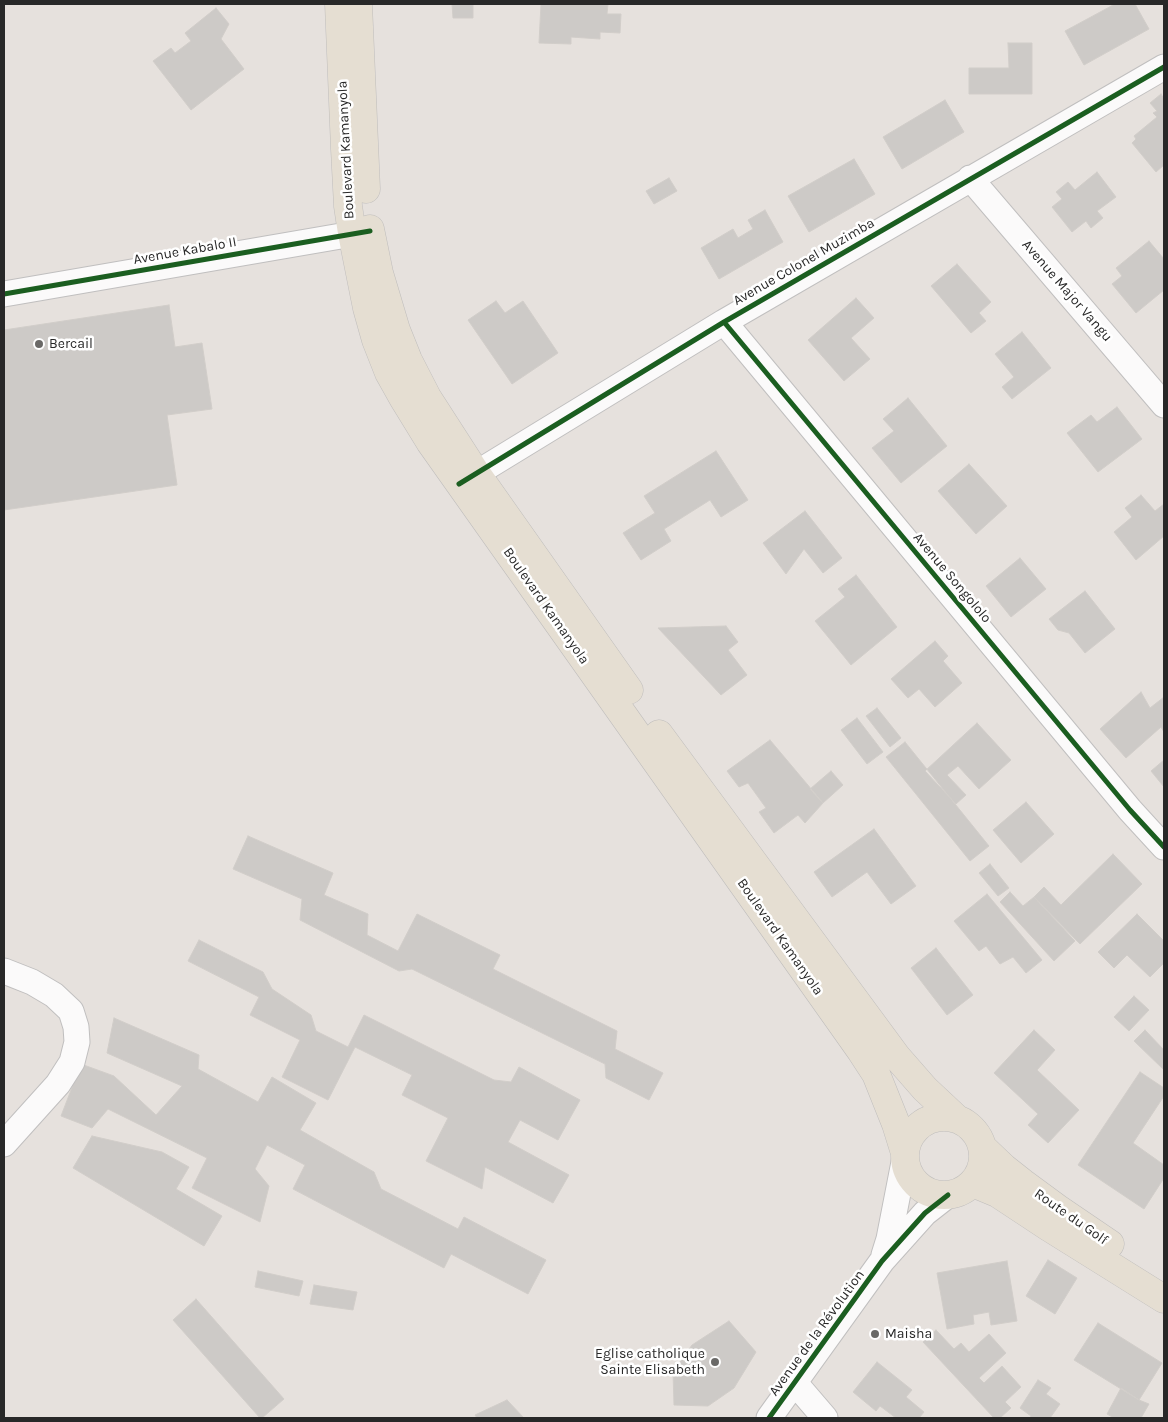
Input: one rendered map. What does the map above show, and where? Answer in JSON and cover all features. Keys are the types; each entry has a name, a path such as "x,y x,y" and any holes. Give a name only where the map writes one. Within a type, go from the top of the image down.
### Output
{"main road":[{"name":"Boulevard Kamanyola","path":"339,4 345,158 361,232 379,273 396,330 408,360 468,479 670,748 717,830 876,1074 896,1124 905,1155"},
{"name":"Boulevard Kamanyola","path":"358,4 365,182 361,232"},
{"name":"Boulevard Kamanyola","path":"717,830 897,1057 956,1118"},
{"path":"940,1117 956,1118 974,1129 983,1148 983,1164 980,1174 966,1189 948,1195 936,1194 926,1190 917,1183 910,1174 905,1155 909,1138 919,1126 925,1121 940,1117"},
{"name":"Route du Golf","path":"983,1148 1004,1168 1057,1208 1164,1278"},
{"path":"974,1182 997,1193 1164,1299"}],"street":[{"name":"Avenue Colonel Muzimba","path":"468,479 724,322 1164,66"},
{"name":"Avenue Major Vangu","path":"970,178 1164,405"},
{"name":"Avenue Kabalo II","path":"4,294 361,232"},
{"name":"Avenue Songololo","path":"724,322 1130,810 1164,847"},
{"path":"4,971 32,982 54,994 71,1011 76,1027 77,1042 72,1062 58,1084 4,1144"},
{"path":"882,1261 889,1239 905,1155"},
{"path":"882,1261 926,1213 948,1195"},
{"name":"Avenue de la Révolution","path":"769,1418 882,1261"},
{"path":"795,1383 825,1418"}],"building":[{"path":"452,4 473,4 473,18 453,18"},
{"path":"541,4 608,4 607,14 621,14 620,33 600,32 600,39 571,37 571,44 539,43"},
{"path":"1115,4 1135,4 1149,29 1084,65 1065,31"},
{"path":"216,8 229,24 221,39 244,69 191,110 153,61 171,48 175,53 191,41 185,33"},
{"path":"1008,43 1032,43 1032,94 969,94 969,68 1009,68"},
{"path":"1161,94 1164,99 1164,165 1156,172 1132,143 1136,139 1134,136 1157,117 1153,113 1157,111 1150,103"},
{"path":"945,100 964,132 902,169 883,137"},
{"path":"854,159 875,194 809,232 788,196"},
{"path":"1097,172 1116,197 1097,211 1103,218 1091,228 1086,221 1072,232 1052,207 1062,199 1056,192 1068,182 1075,190"},
{"path":"669,178 677,191 654,204 646,191"},
{"path":"765,210 783,242 719,279 701,248 733,229 738,238 753,229 748,220"},
{"path":"1149,241 1164,259 1164,290 1136,313 1112,284 1122,276 1116,268"},
{"path":"957,264 991,302 979,313 986,321 971,333 931,286"},
{"path":"856,298 874,318 851,338 870,359 844,381 808,340"},
{"path":"496,301 505,313 523,301 558,353 512,384 468,320"},
{"path":"169,305 175,347 202,343 212,409 167,415 177,485 4,510 4,330"},
{"path":"1022,332 1051,368 1012,399 1002,387 1014,377 995,354"},
{"path":"908,398 947,446 901,483 872,448 894,431 883,419"},
{"path":"1117,407 1142,439 1098,472 1067,433 1091,415 1097,422"},
{"path":"716,451 748,500 721,517 710,500 664,529 671,541 641,560 623,533 655,513 644,496"},
{"path":"969,464 1007,506 976,534 938,491"},
{"path":"1141,495 1155,511 1164,504 1164,536 1136,560 1114,532 1132,517 1125,508"},
{"path":"805,511 842,558 823,573 804,549 786,574 763,543"},
{"path":"1020,558 1046,589 1011,617 986,586"},
{"path":"856,575 897,627 851,665 815,621 845,597 838,589"},
{"path":"1085,591 1115,629 1085,653 1069,633 1058,630 1049,619"},
{"path":"726,626 738,642 728,650 747,675 721,695 658,628"},
{"path":"935,641 948,656 943,661 962,683 935,707 919,689 908,698 891,679"},
{"path":"1141,692 1150,708 1164,697 1164,732 1161,727 1126,758 1100,729"},
{"path":"877,708 901,738 890,747 866,716"},
{"path":"857,718 883,752 867,764 841,730"},
{"path":"977,723 1011,760 979,789 958,766 947,775 966,795 956,804 925,771"},
{"path":"770,740 823,803 805,823 798,815 774,833 759,812 766,808 748,783 739,787 727,771"},
{"path":"905,742 989,846 970,861 886,757"},
{"path":"1164,760 1164,787 1151,771"},
{"path":"831,771 843,785 823,803 810,789"},
{"path":"1026,802 1054,834 1021,863 993,830"},
{"path":"874,829 916,886 891,904 867,872 832,897 814,872"},
{"path":"248,836 333,873 324,895 368,914 367,935 398,951 417,914 500,955 493,969 617,1031 615,1049 663,1073 649,1100 606,1078 605,1064 412,969 399,971 300,920 302,899 233,869"},
{"path":"1113,854 1142,884 1080,944 1034,897 1044,887 1061,905"},
{"path":"990,864 1009,888 998,896 979,873"},
{"path":"1010,892 1023,906 1034,897 1075,941 1054,961 1000,902"},
{"path":"987,894 1042,960 1026,973 1013,957 1000,964 986,946 979,951 954,921"},
{"path":"1137,914 1164,941 1164,963 1150,977 1127,955 1114,968 1098,952"},
{"path":"199,940 263,972 272,989 311,1015 316,1031 348,1047 364,1015 494,1080 511,1082 519,1067 580,1100 558,1140 520,1120 508,1142 569,1175 553,1203 485,1167 482,1189 426,1161 448,1118 402,1095 412,1075 355,1047 328,1100 282,1077 300,1040 250,1015 259,997 188,961"},
{"path":"936,948 973,995 947,1015 911,968"},
{"path":"1134,996 1149,1010 1129,1031 1114,1017"},
{"path":"114,1018 199,1055 198,1069 258,1102 272,1077 316,1103 300,1130 374,1172 381,1189 458,1229 464,1217 546,1260 528,1294 451,1254 444,1268 293,1189 305,1165 267,1145 255,1169 269,1186 260,1222 192,1188 207,1158 108,1109 92,1128 61,1116 81,1064 114,1076 156,1115 182,1086 107,1053"},
{"path":"1034,1030 1055,1050 1037,1070 1079,1110 1048,1143 1028,1125 1038,1114 994,1073"},
{"path":"1145,1030 1164,1050 1164,1070 1134,1041"},
{"path":"1140,1072 1164,1088 1164,1096 1133,1143 1164,1165 1164,1178 1144,1209 1078,1165"},
{"path":"92,1136 162,1152 189,1167 176,1189 222,1216 204,1246 73,1168"},
{"path":"1048,1260 1077,1278 1055,1314 1026,1296"},
{"path":"1007,1261 1017,1321 991,1325 989,1312 973,1315 974,1324 947,1329 937,1273"},
{"path":"258,1271 303,1281 299,1296 255,1287"},
{"path":"314,1285 357,1292 353,1310 310,1304"},
{"path":"196,1299 284,1399 262,1418 173,1320"},
{"name":"Eglise catholique Sainte Elisabeth","path":"729,1321 756,1352 734,1388 708,1406 674,1405 673,1372 692,1345"},
{"path":"1098,1323 1162,1363 1139,1400 1074,1360"},
{"path":"936,1330 954,1349 961,1343 969,1352 989,1334 1006,1353 979,1378 984,1383 1002,1366 1021,1387 1005,1402 1011,1408 1000,1418 994,1418 923,1342"},
{"path":"877,1362 912,1390 906,1397 924,1412 919,1418 896,1418 880,1406 876,1411 853,1392"},
{"path":"1038,1380 1051,1388 1046,1394 1060,1404 1050,1418 1030,1418 1031,1416 1020,1408"},
{"path":"1121,1388 1149,1404 1141,1418 1114,1418 1107,1414"},
{"path":"507,1400 524,1418 477,1418 475,1415"}],"cycle path":[{"path":"459,484 724,322 1164,67"},
{"path":"4,294 370,231"},
{"path":"724,322 1130,810 1164,847"},
{"path":"769,1418 882,1261 925,1213 948,1195"}],"place":[{"name":"Bercail","path":"39,344"},
{"name":"Maisha","path":"875,1334"},
{"name":"Eglise catholique Sainte Elisabeth","path":"715,1362"}]}
